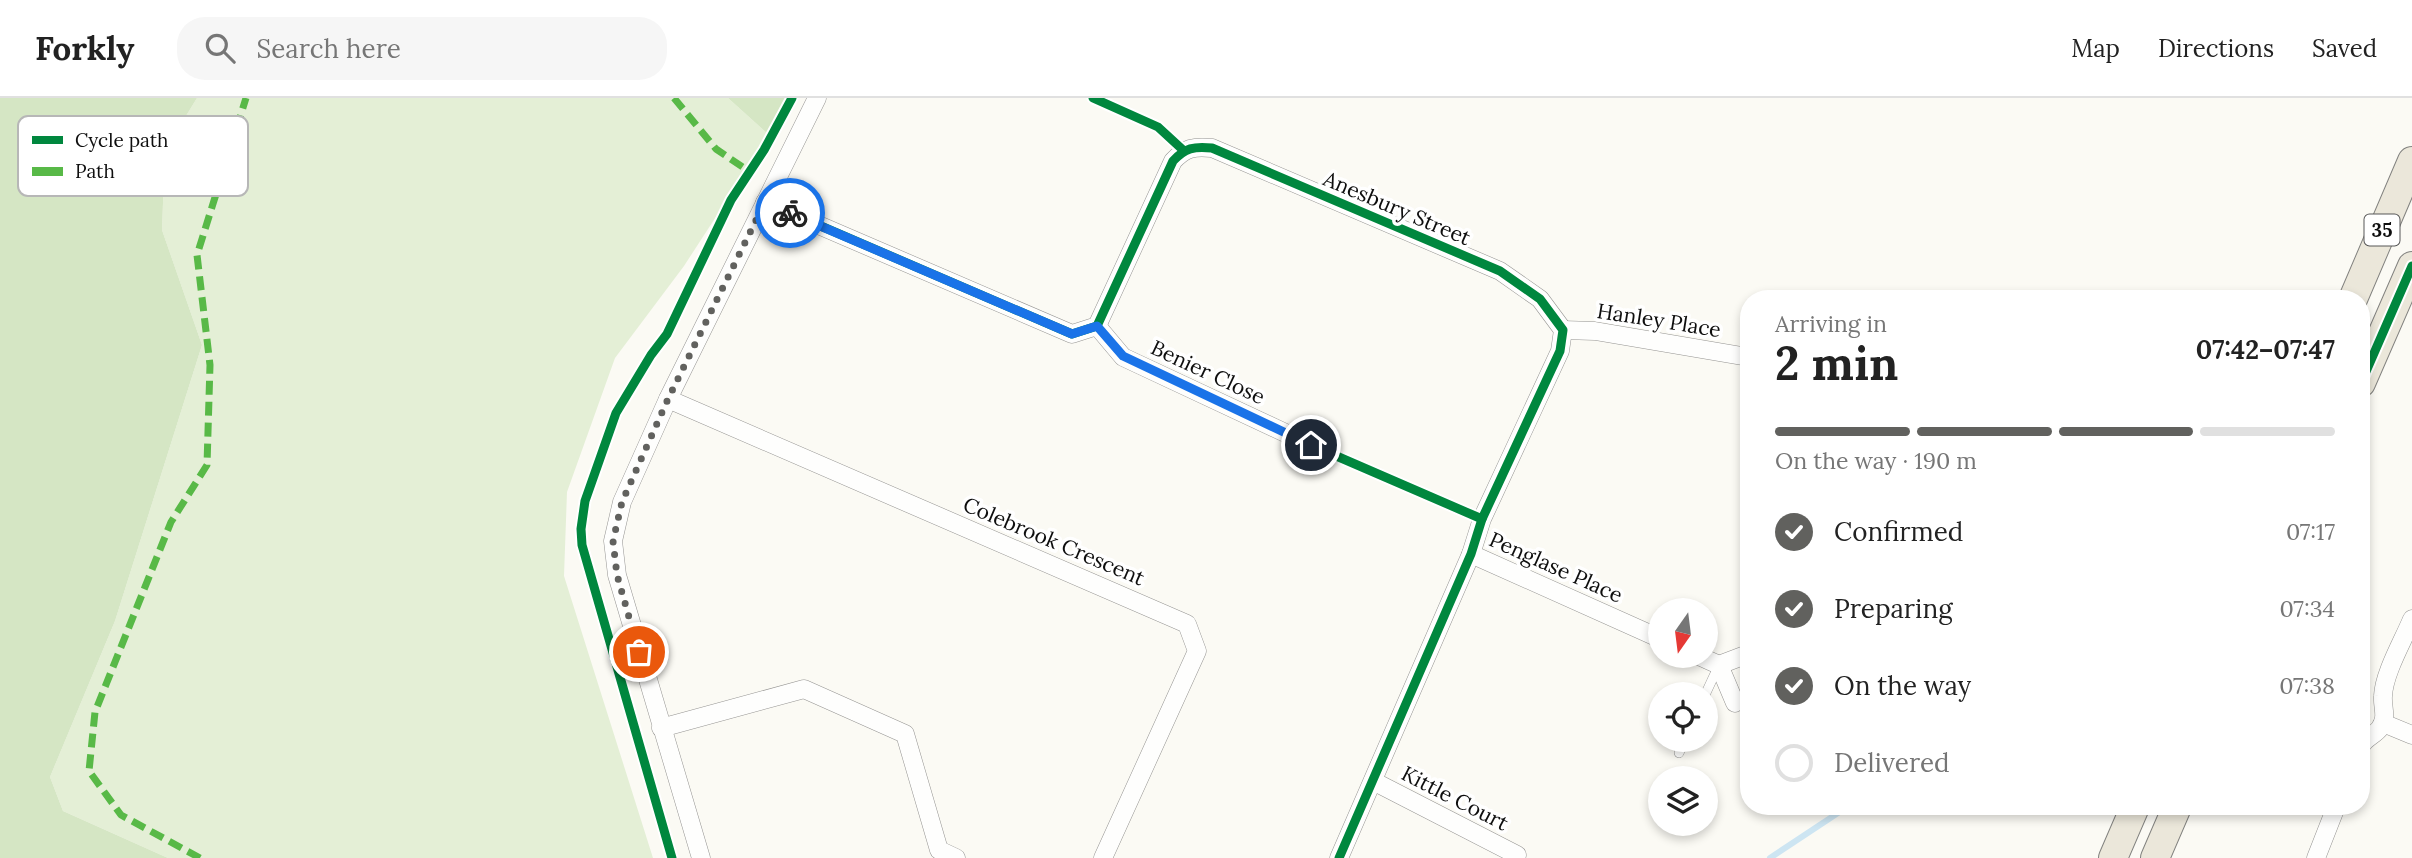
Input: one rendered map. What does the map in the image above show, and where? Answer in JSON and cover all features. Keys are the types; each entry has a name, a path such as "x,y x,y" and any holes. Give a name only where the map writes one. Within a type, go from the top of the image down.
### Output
{"main road":[{"name":"35","path":"2357,290 2412,161"},
{"name":"35","path":"2370,362 2412,266"},
{"path":"2113,858 2132,815"},
{"path":"2155,858 2174,815"}],"street":[{"path":"701,858 617,575 613,541 622,502 668,399 817,98"},
{"name":"Anesbury Street","path":"1097,326 1173,161 1183,150 1197,146 1212,148 1500,271 1540,299 1563,330"},
{"path":"765,202 1072,334 1097,326"},
{"name":"Benier Close","path":"1097,326 1123,356 1311,445"},
{"path":"1339,858 1471,554 1482,519 1560,351 1563,330"},
{"name":"Hanley Place","path":"1563,330 1595,331 1740,356"},
{"name":"Colebrook Crescent","path":"668,399 1187,624 1197,651 1103,858"},
{"name":"Penglase Place","path":"1471,554 1648,633"},
{"path":"2370,735 2380,729 2386,715 2383,698 2386,681 2412,619"},
{"path":"1735,703 1719,665 1740,657"},
{"path":"661,728 804,689 905,734 939,850 956,858"},
{"path":"2383,723 2412,735"},
{"name":"Kittle Court","path":"1373,781 1519,857"},
{"path":"2316,858 2333,815"}],"lane":[{"path":"1711,682 1719,665"}],"green space":[{"path":"0,98 197,98 186,116 18,116 18,196 163,196 162,230 202,345 115,621 50,777 63,811 168,858 0,858"},
{"path":"197,98 728,98 769,135 684,266 615,358 567,492 564,576 653,858 168,858 63,811 50,777 115,621 202,345 162,230 163,196 248,196 248,116 186,116"},
{"path":"728,98 787,98 769,135"}],"waterway":[{"path":"1770,858 1835,815"}],"marked path":[{"path":"240,116 246,98"},
{"path":"674,98 716,149 750,172"},
{"path":"200,858 121,815 89,771 95,712 171,522 207,465 210,365 197,255 215,196"}],"cycle path":[{"path":"672,858 582,545 585,501 616,413 667,334 731,200 764,150 792,98"},
{"path":"1093,98 1158,127 1183,150"},
{"path":"765,202 1072,334 1097,326 1173,161 1190,149 1212,148 1500,271 1540,299 1563,330 1560,351 1482,519 1471,554 1339,858"},
{"path":"2370,362 2412,266"},
{"path":"1311,445 1482,519"}],"way so far":[{"path":"639,652 617,575 613,541 622,502 668,399 765,202 790,213"}],"route":[{"path":"790,213 1072,334 1097,326 1123,356 1311,445"}]}
